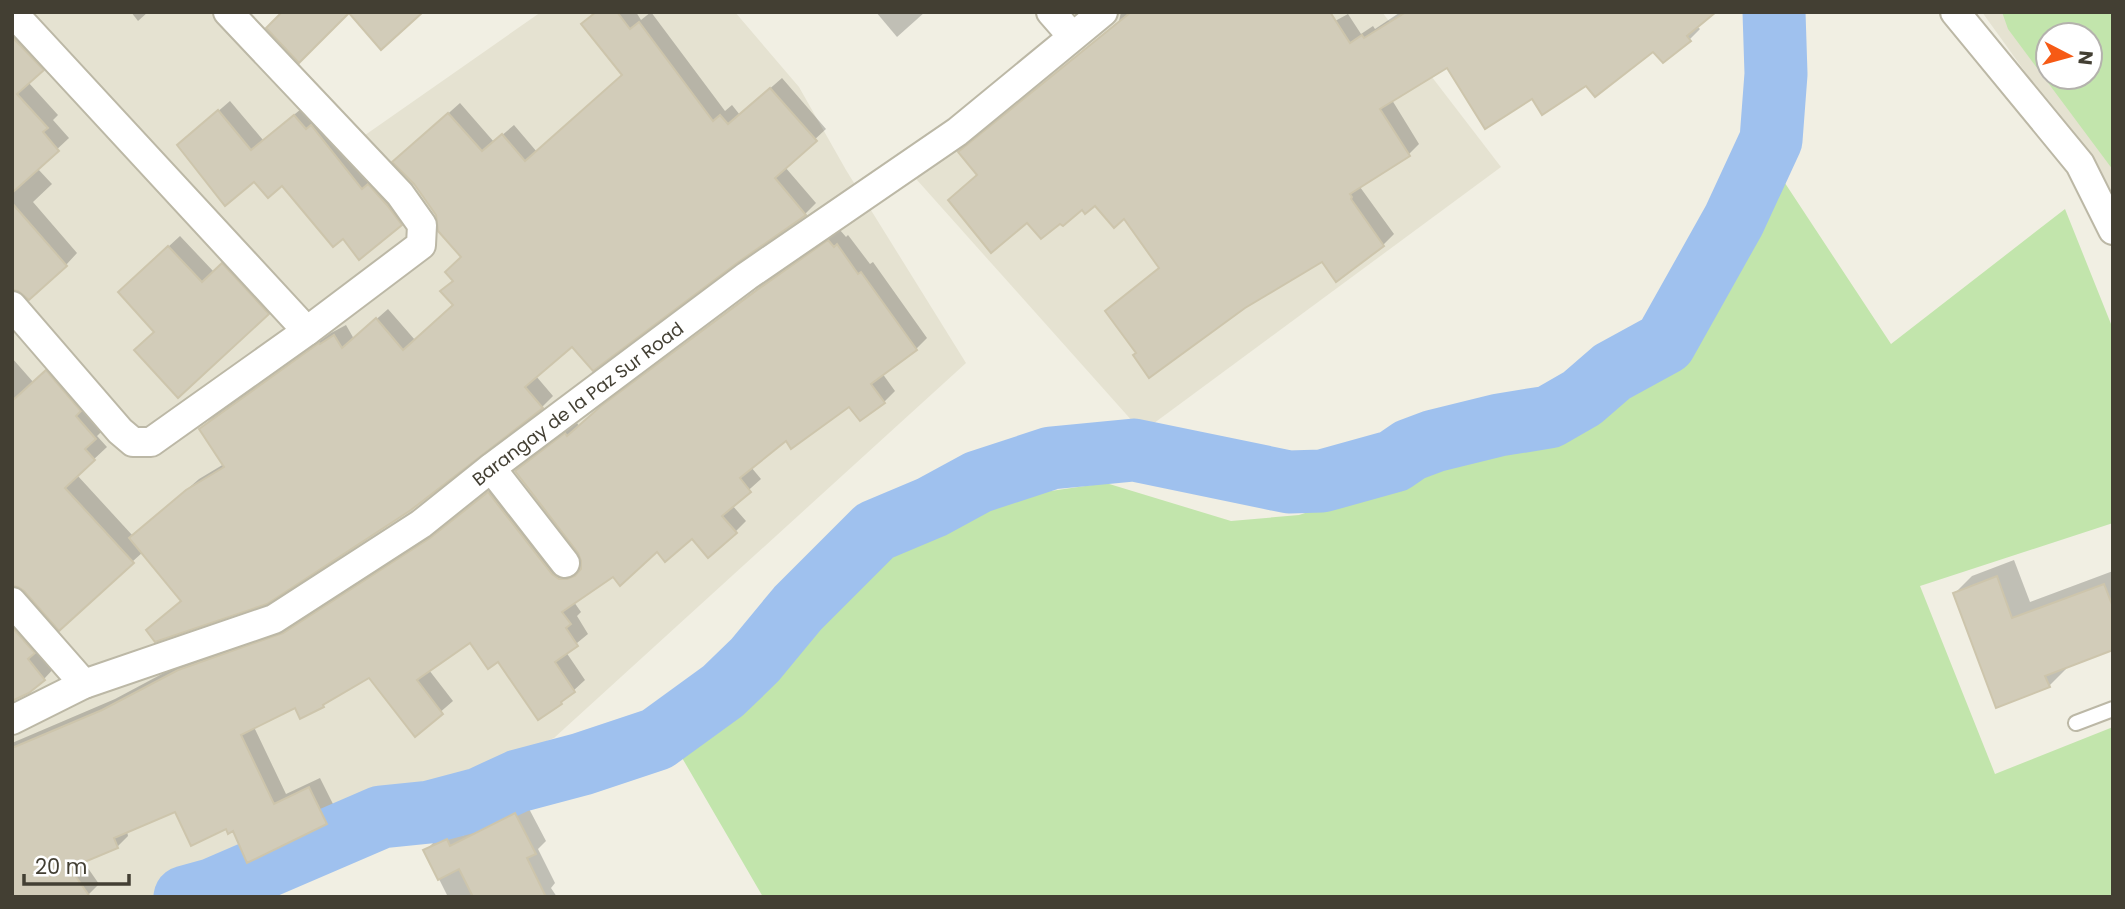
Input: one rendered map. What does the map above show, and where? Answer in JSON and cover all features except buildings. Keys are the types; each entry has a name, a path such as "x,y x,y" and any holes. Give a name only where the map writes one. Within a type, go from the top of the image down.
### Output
{"street":[{"path":"12,306 120,432 133,442 150,442 307,331 421,245 422,225 400,194 229,12"},
{"path":"1051,12 1072,36"},
{"name":"Barangay de la Paz Sur Road","path":"12,720 84,684 274,619 421,524 491,468 747,276 957,132 1103,12"},
{"path":"1955,12 2080,164 2113,230"},
{"path":"14,14 307,331"},
{"path":"491,468 565,563"},
{"path":"12,602 84,684"}],"lane":[{"path":"2076,723 2113,709"}],"shaded area":[{"path":"12,12 237,12 358,140 541,12 735,12 799,87 846,170 966,363 554,738 296,846 187,897 12,897"},
{"path":"1114,12 1382,12 1501,167 1142,432 909,171"},
{"path":"1982,12 2113,12 2113,194 2039,91 2104,91 2104,21 2034,21 2034,84"}],"green space":[{"path":"2002,12 2113,12 2113,170 2054,91 2104,91 2104,21 2034,21 2034,64 2008,29"},
{"path":"1775,168 1891,344 2065,209 2113,329 2113,523 1920,586 1995,774 2113,727 2113,897 763,897 674,744 893,544 1009,497 1106,483 1231,521 1299,515 1503,449 1647,384 1720,282"}],"waterway":[{"path":"185,897 214,889 381,817 430,812 479,799 518,781 582,764 657,739 723,691 755,660 798,608 875,531 932,507 978,482 1051,458 1134,450 1289,482 1322,481 1394,461 1410,450 1434,441 1499,425 1549,417 1582,398 1612,372 1665,343 1734,220 1771,140 1776,74 1774,12"}]}
